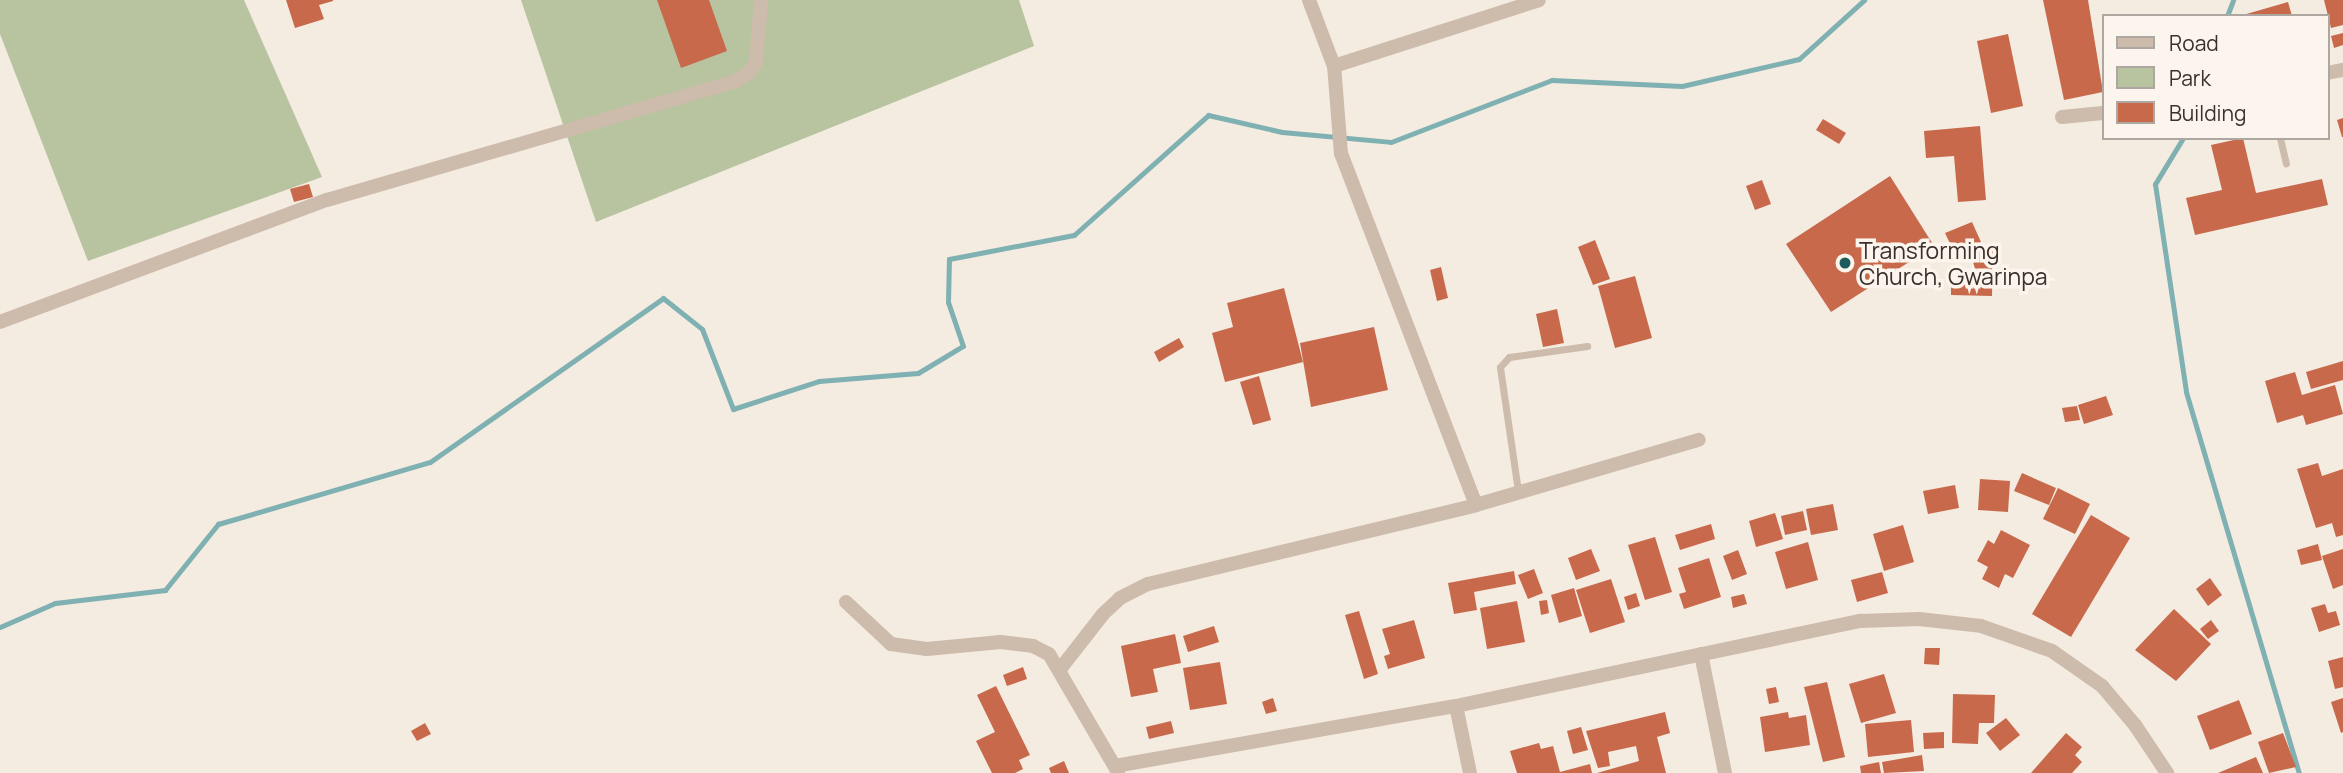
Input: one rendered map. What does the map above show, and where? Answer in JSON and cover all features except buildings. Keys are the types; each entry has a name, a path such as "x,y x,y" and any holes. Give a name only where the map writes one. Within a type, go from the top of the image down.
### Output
{"street":[{"path":"0,321 327,200 736,81 749,74 756,62 761,0"},
{"path":"1309,0 1334,66 1341,154 1476,505"},
{"path":"1334,66 1539,0"},
{"path":"2062,117 2102,113"},
{"path":"1061,668 1103,614 1120,598 1147,584 1476,505 1699,440"},
{"path":"846,602 891,644 927,649 1001,642 1034,646 1061,668 1117,769 1456,706 1860,621 1919,619 1981,626 2052,651 2102,686 2136,725 2167,773"},
{"path":"1701,654 1725,773"},
{"path":"1456,706 1470,773"}],"lane":[{"path":"2280,140 2286,163"},
{"path":"1518,491 1500,367 1509,357 1587,346"}],"green space":[{"path":"0,0 244,0 322,177 88,261 0,34"},
{"path":"521,0 1019,0 1034,46 596,222"}],"waterway":[{"path":"0,627 55,603 165,590 218,524 430,462 663,298 702,329 733,409 819,381 918,373 963,346 948,302 949,259 1074,235 1208,115 1282,132 1391,142 1552,80 1682,86 1799,59 1864,0"},
{"path":"2228,14 2233,0"},
{"path":"2182,140 2155,184 2186,392 2299,773"}],"place":[{"name":"Transforming Church, Gwarinpa","path":"1845,263"}]}
